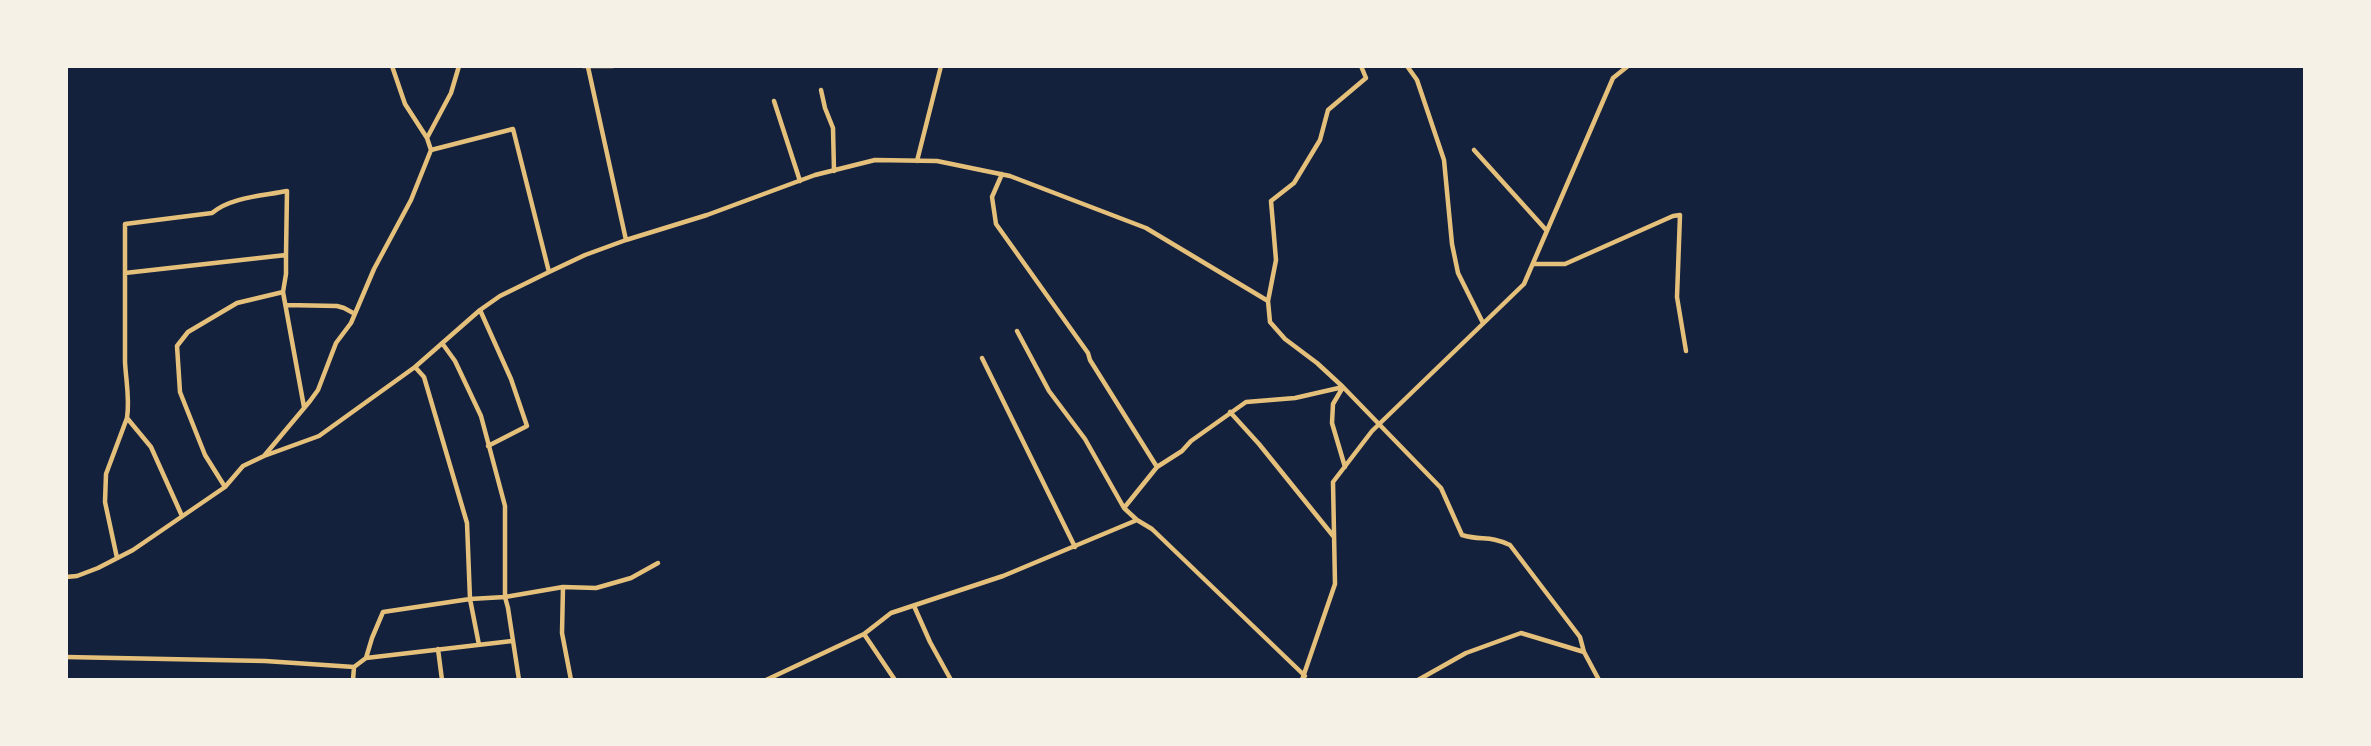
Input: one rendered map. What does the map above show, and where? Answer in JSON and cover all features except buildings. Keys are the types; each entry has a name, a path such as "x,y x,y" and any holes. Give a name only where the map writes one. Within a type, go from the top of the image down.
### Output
{"street":[{"path":"264,456 315,396 336,343 355,314 374,269 411,200 430,150 427,138 405,105 392,66"},
{"path":"427,138 451,93 459,66"},
{"path":"613,66 585,66 626,240"},
{"path":"917,161 941,66"},
{"path":"1361,66 1366,78 1328,110 1320,140 1294,183 1271,201 1276,260 1268,301 1270,322 1285,339 1317,363 1343,387 1441,488 1462,536 1495,538 1510,545 1580,637 1584,652 1599,680"},
{"path":"1407,66 1417,80 1444,160 1452,244 1458,273 1484,323"},
{"path":"1017,331 1049,391 1084,439 1124,508 1137,520 1152,529 1303,678 1335,584 1333,482 1380,424 1524,284 1613,78 1628,66"},
{"path":"822,90 832,128 834,171"},
{"path":"774,101 800,181"},
{"path":"430,150 513,129 549,272"},
{"path":"1474,150 1547,231"},
{"path":"66,577 77,576 117,558 225,487 243,466 319,436 415,367 480,310 500,296 585,255 626,240 707,215 800,181 875,160 937,161 1002,174 1146,228 1268,301"},
{"path":"1002,174 992,197 996,224 1088,352 1090,360 1157,467"},
{"path":"117,558 105,502 106,474 129,407 125,366 125,224 212,213 240,200 286,191 286,274 283,292 304,407"},
{"path":"1533,264 1565,264 1673,216 1680,215 1677,297 1686,351"},
{"path":"125,273 286,255"},
{"path":"225,487 205,455 180,392 177,346 188,332 237,303 283,292"},
{"path":"286,305 337,306 355,314"},
{"path":"480,310 511,379 526,426 488,446"},
{"path":"442,343 455,361 481,416 505,506 504,597 508,608 519,680"},
{"path":"982,358 1075,548"},
{"path":"415,367 424,377 467,523 470,599 479,645"},
{"path":"1124,508 1157,467 1182,451 1191,441 1246,402 1295,398 1343,387"},
{"path":"1343,387 1333,404 1332,423 1345,467"},
{"path":"1230,412 1259,444 1334,537"},
{"path":"127,418 151,447 182,516"},
{"path":"766,680 864,634 891,613 1003,576 1075,548 1137,520"},
{"path":"366,658 383,612 563,587 596,588 630,578 658,563"},
{"path":"563,587 562,633 571,680"},
{"path":"914,606 951,680"},
{"path":"1418,680 1466,653 1521,633 1584,652"},
{"path":"864,634 895,680"},
{"path":"66,657 265,661 354,668 366,658 512,641"},
{"path":"438,649 442,680"},
{"path":"353,680 354,668"}]}
